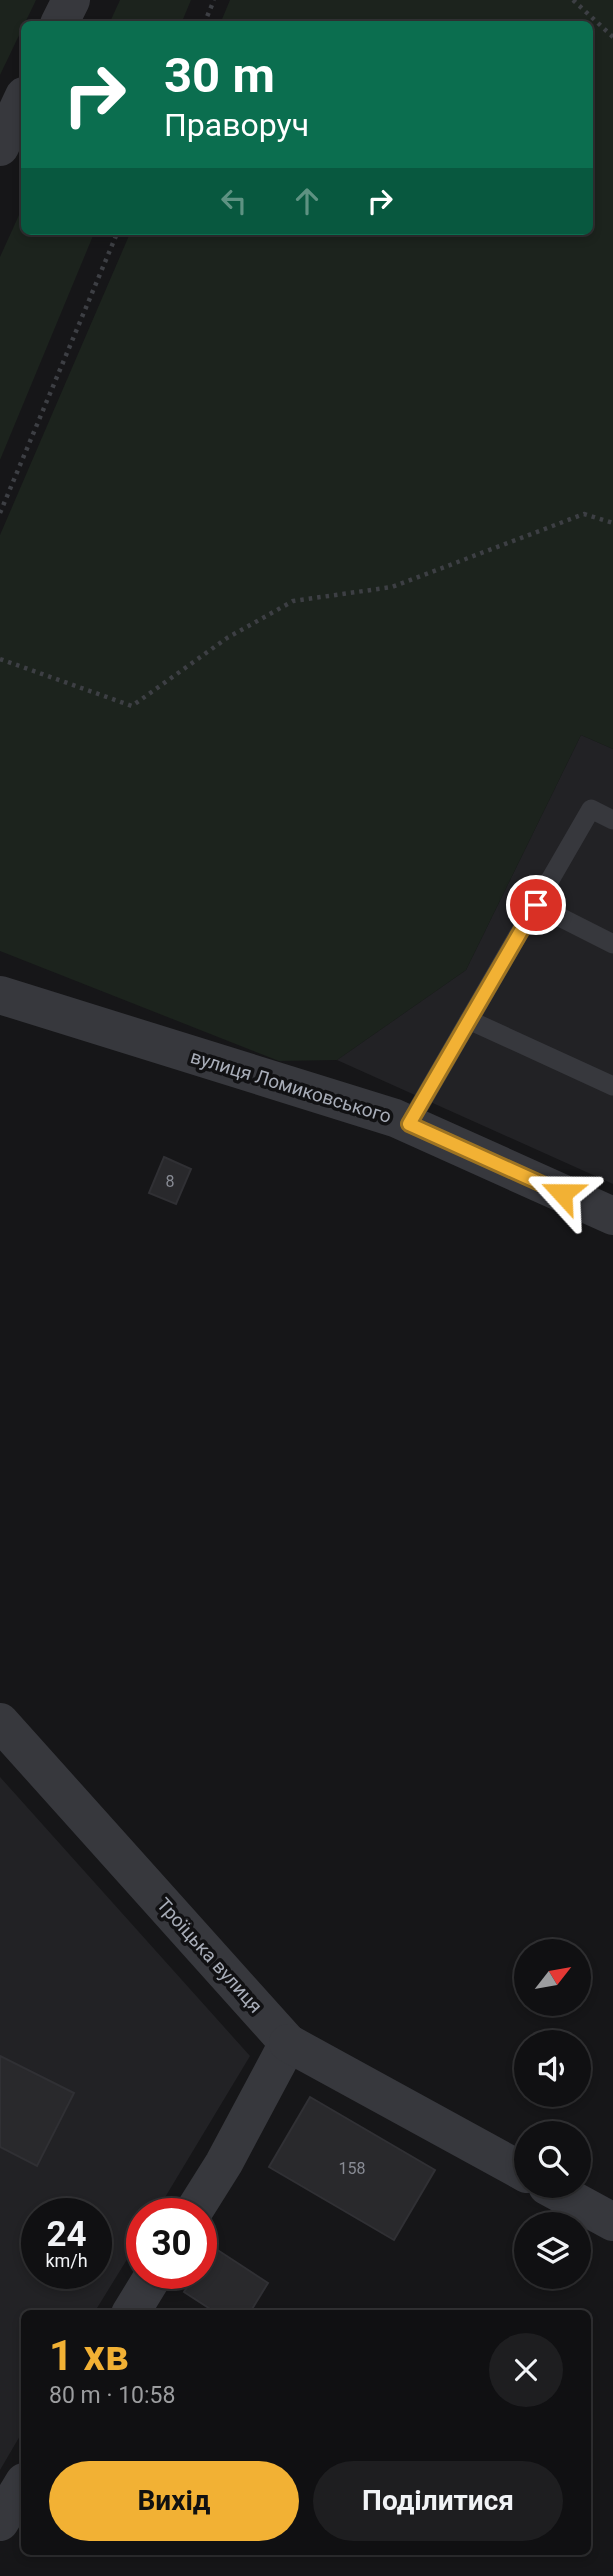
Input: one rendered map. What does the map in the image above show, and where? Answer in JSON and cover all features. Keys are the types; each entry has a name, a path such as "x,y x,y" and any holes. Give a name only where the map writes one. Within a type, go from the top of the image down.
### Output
{"street":[{"path":"60,21 71,0"},
{"path":"0,147 21,102"},
{"name":"вулиця Ломиковського","path":"0,995 395,1118 613,1216"},
{"name":"Троїцька вулиця","path":"0,1722 288,2043 514,2167"},
{"path":"202,2198 224,2163 288,2043"},
{"path":"569,2198 613,2222"},
{"path":"132,2310 145,2289"},
{"path":"0,2522 21,2487"}],"lane":[{"path":"409,1124 591,809 613,820"},
{"path":"536,905 613,944"},
{"path":"469,1020 613,1086"}],"path":[{"path":"205,21 214,0"},
{"path":"573,0 613,37"},
{"path":"0,513 116,235"},
{"path":"0,659 132,706 228,638 293,601 393,587 584,514 613,523"}],"shaded area":[{"path":"0,0 36,0 26,21 21,21 21,31 0,75"},
{"path":"120,0 191,0 182,21 110,21"},
{"path":"230,0 613,0 613,749 581,735 466,970 337,1060 279,1061 0,951 0,535 129,235 593,235 593,21 221,21"},
{"path":"21,211 21,235 93,235 0,460 0,257"},
{"path":"581,735 613,749 613,1184 337,1060 466,970"},
{"path":"0,1777 250,2056 165,2198 126,2198 126,2261 112,2284 112,2198 21,2198 21,2289 109,2289 96,2310 21,2310 21,2434 0,2470"}],"building":[{"path":"164,1157 191,1169 176,1204 149,1193"},
{"path":"0,2056 74,2093 37,2166 0,2147"},
{"path":"310,2097 435,2170 394,2240 269,2167"},
{"path":"217,2250 268,2283 251,2310 212,2310 184,2292 186,2289 217,2289"}],"route":[{"path":"536,905 409,1124 562,1193"}]}
